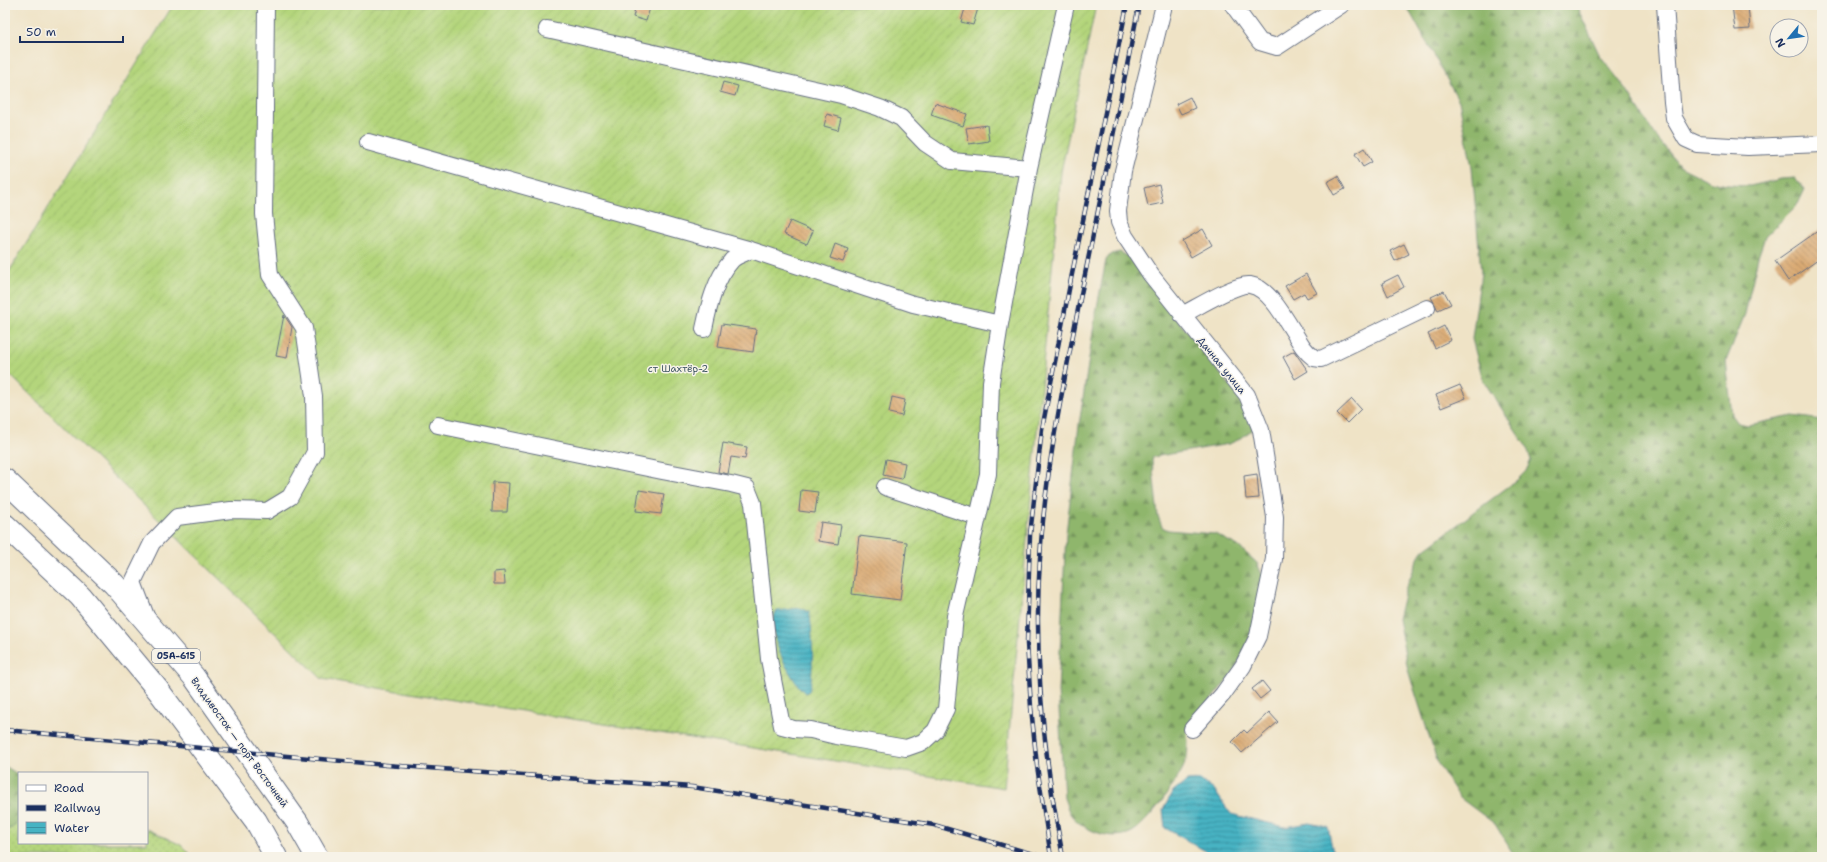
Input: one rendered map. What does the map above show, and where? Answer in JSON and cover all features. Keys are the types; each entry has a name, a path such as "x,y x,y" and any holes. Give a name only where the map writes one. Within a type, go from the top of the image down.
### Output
{"highway":[{"name":"Владивосток — порт Восточный","path":"5,480 114,584 194,677 297,822 317,857"},
{"name":"05А-615","path":"5,525 80,596 158,690 256,821 276,857"}],"street":[{"path":"150,626 133,582 152,543 177,517 231,510 267,512 290,497 315,452 314,396 304,328 270,275 264,214 266,5"},
{"path":"438,425 747,488 753,503 769,659 782,726 794,729 812,730 836,736 906,748 923,742 935,731 946,709 955,616 988,474 991,382 1000,324 1029,168 1066,5"},
{"name":"Дачная улица","path":"1164,5 1123,171 1118,210 1119,222 1125,236 1151,275 1247,395 1261,430 1274,517 1274,559 1258,636 1243,666 1223,694 1192,729"},
{"path":"1233,5 1260,42 1277,47 1341,5"},
{"path":"1665,5 1672,107 1674,118 1686,139 1697,144 1748,147 1822,144"},
{"path":"547,28 841,95 880,108 901,118 925,143 952,161 1029,168"},
{"path":"368,142 752,250 913,304 1000,324"},
{"path":"704,329 712,294 725,272 733,259 752,250"},
{"path":"1182,315 1233,288 1249,285 1260,289 1269,297 1291,326 1303,347 1314,358 1321,359 1427,308"},
{"path":"885,487 977,518"}],"green space":[{"name":"ст Шахтёр-2","path":"173,5 1096,5 1061,172 1004,788 322,679 5,370 5,278"},
{"path":"1406,5 1576,5 1599,54 1625,88 1658,139 1681,167 1711,182 1727,185 1750,186 1781,179 1795,178 1805,189 1798,204 1765,237 1758,257 1745,314 1726,361 1732,415 1738,423 1748,425 1793,416 1822,420 1822,857 1515,857 1495,824 1460,798 1438,764 1408,670 1398,619 1406,587 1421,552 1517,480 1526,471 1531,460 1526,446 1483,380 1472,339 1481,273 1472,167 1459,101"},
{"path":"1120,252 1127,256 1243,402 1253,429 1240,439 1229,444 1153,457 1152,461 1158,516 1162,527 1168,530 1215,534 1238,546 1257,563 1264,579 1250,638 1235,670 1187,730 1187,755 1177,780 1154,811 1138,828 1124,835 1116,836 1099,833 1083,826 1071,815 1068,809 1064,798 1058,691 1066,534 1079,425 1095,318 1106,260 1111,254"},
{"path":"5,766 18,774 18,820 13,827 5,831"},
{"path":"18,820 18,844 148,844 148,829 181,845 192,857 5,857 5,831 13,827"}],"water":[{"path":"800,608 809,612 812,640 811,683 809,691 805,693 792,677 786,666 780,653 773,629 777,611"},
{"path":"1200,780 1214,790 1231,814 1285,827 1309,823 1328,827 1334,857 1216,857 1165,828 1163,810 1172,793 1187,781"}],"building":[{"path":"636,5 650,8 646,21 633,17"},
{"path":"966,5 979,5 973,25 961,22"},
{"path":"1732,5 1748,5 1750,29 1735,30"},
{"path":"723,82 738,86 735,96 720,92"},
{"path":"1190,97 1195,108 1181,114 1176,104"},
{"path":"935,103 967,114 963,126 931,115"},
{"path":"827,114 841,118 838,130 824,126"},
{"path":"987,125 989,141 969,144 966,128"},
{"path":"1364,148 1372,162 1363,167 1355,154"},
{"path":"1338,176 1345,189 1334,195 1327,182"},
{"path":"1159,184 1163,203 1148,206 1144,188"},
{"path":"790,221 813,231 807,244 784,234"},
{"path":"1822,228 1822,257 1788,281 1775,261"},
{"path":"1203,229 1212,245 1191,257 1182,241"},
{"path":"835,244 848,249 843,262 830,258"},
{"path":"1404,244 1409,254 1395,261 1390,251"},
{"path":"1306,274 1317,293 1307,298 1304,293 1293,299 1285,286"},
{"path":"1398,275 1404,287 1388,296 1382,283"},
{"path":"1444,291 1451,304 1438,310 1431,297"},
{"path":"284,315 292,327 287,358 276,356"},
{"path":"722,324 756,329 753,352 718,347"},
{"path":"1444,326 1451,340 1435,348 1428,334"},
{"path":"1294,351 1308,371 1295,379 1283,357"},
{"path":"1460,385 1466,398 1441,408 1436,395"},
{"path":"892,397 905,400 902,416 889,413"},
{"path":"1352,399 1361,409 1347,423 1337,413"},
{"path":"723,443 747,447 745,459 731,457 728,474 718,472"},
{"path":"886,459 905,463 902,479 883,475"},
{"path":"1257,474 1259,498 1246,499 1244,476"},
{"path":"493,482 509,483 507,512 492,512"},
{"path":"639,490 664,494 661,514 636,511"},
{"path":"801,490 818,492 815,513 799,511"},
{"path":"821,522 841,525 838,544 818,541"},
{"path":"859,536 907,542 900,600 852,594"},
{"path":"504,571 505,584 494,584 494,572"},
{"path":"1262,681 1270,691 1260,699 1252,689"},
{"path":"1269,712 1278,722 1242,753 1232,742 1244,730 1247,733"}],"railway":[{"path":"1051,857 1037,766 1031,707 1027,643 1030,535 1042,429 1127,5"},
{"path":"1063,857 1050,783 1039,671 1038,596 1042,526 1062,393 1139,5"},
{"path":"5,730 386,765 692,787 934,825 1043,857"}]}
